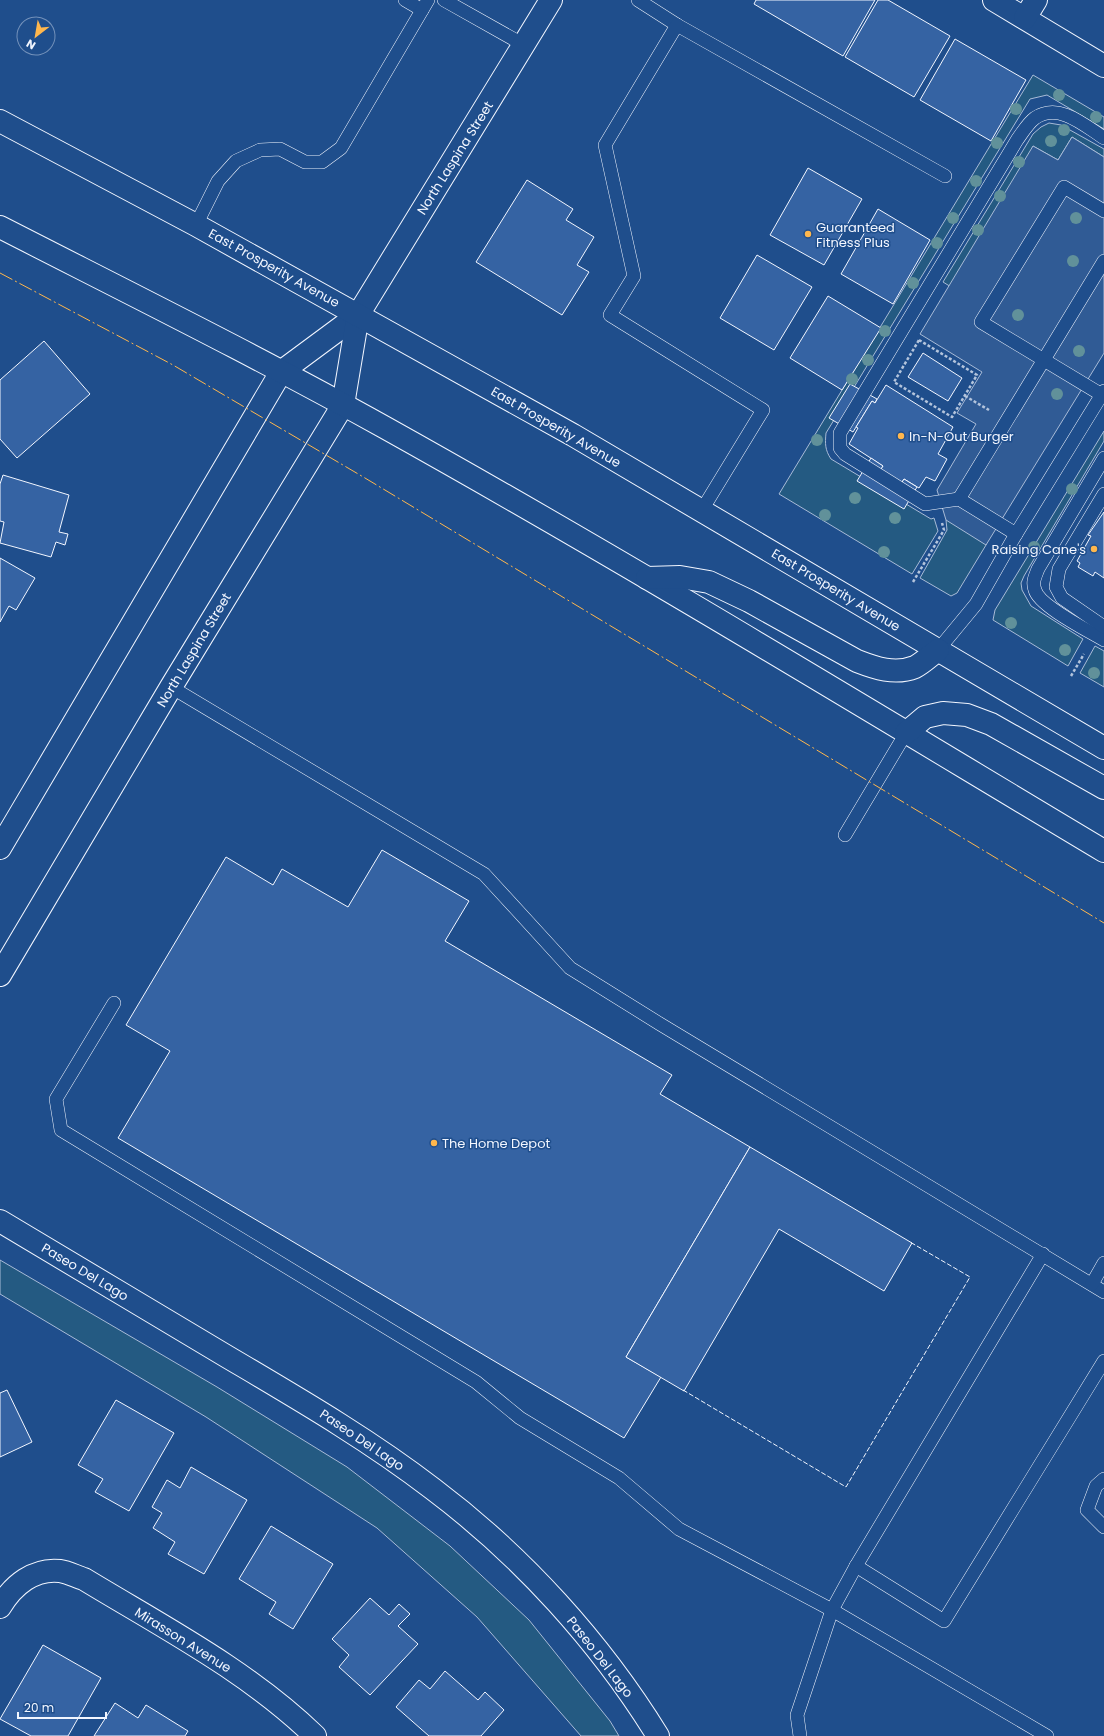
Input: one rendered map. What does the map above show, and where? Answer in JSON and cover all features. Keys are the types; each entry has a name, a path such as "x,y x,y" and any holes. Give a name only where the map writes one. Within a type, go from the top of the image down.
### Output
{"street":[{"name":"North Laspina Street","path":"0,848 281,372 358,315 551,0"},
{"path":"994,0 1104,66"},
{"path":"1025,18 1036,0"},
{"name":"East Prosperity Avenue","path":"0,121 196,225 573,435 1104,748"},
{"path":"0,227 241,349 384,427 647,578 1104,852"},
{"name":"North Laspina Street","path":"0,975 171,687 343,405 358,315"},
{"path":"647,578 680,577 709,582 749,601 856,661 874,668 901,670 916,667 938,650"},
{"path":"906,732 925,717 943,713 967,715 991,724 1104,788"},
{"name":"Paseo Del Lago","path":"0,1221 300,1400 391,1458 435,1490 479,1527 553,1599 588,1638 658,1736"},
{"name":"Mirasson Avenue","path":"0,1607 5,1598 20,1582 38,1573 61,1571 84,1579 226,1665 299,1720 315,1736"}],"lane":[{"path":"196,225 218,181 236,161 260,150 280,149 305,162 322,162 340,148 425,5 405,0"},
{"path":"444,0 524,45"},
{"path":"638,0 677,25 945,176"},
{"path":"677,25 605,145 634,276 610,315 763,410 702,510"},
{"path":"1016,534 959,499 925,504 845,454 840,448 840,433 1017,140 1034,119 1053,112 1060,113 1070,116 1104,138"},
{"path":"938,650 976,604 1016,534 1103,393 981,322 1064,187 1104,211"},
{"path":"959,499 1104,261"},
{"path":"1104,458 1038,569 1033,582 1035,592 1040,600 1104,640"},
{"path":"1104,494 1059,569 1056,587 1062,598 1104,627"},
{"path":"171,687 484,874 570,968 1104,1292"},
{"path":"845,835 906,732"},
{"path":"114,1003 56,1099 61,1130 476,1382 520,1418 619,1478 679,1529 832,1610 1047,1736"},
{"path":"800,1736 797,1715 832,1610 856,1566 1043,1254"},
{"path":"1092,1284 1104,1263"},
{"path":"856,1566 944,1621 1104,1361"},
{"path":"1104,1478 1096,1486 1087,1510 1104,1527"}],"path":[{"path":"919,340 977,375 964,396 952,417 894,382 919,340"},
{"path":"964,396 989,410"},
{"path":"913,582 944,530 942,522"},
{"path":"1071,676 1087,649"}],"shaded area":[{"path":"1033,75 1104,117 1104,129 1047,95 1030,99 826,433 826,447 831,459 931,519 934,518 938,531 912,574 779,494"},
{"path":"1049,123 1061,125 1104,149 1104,157 1072,137 1058,160 1033,146 969,298 943,282 1033,134 1041,127"},
{"path":"1072,137 1104,157 1104,353 986,545 946,520 937,490 976,424 957,413 982,372 920,334 1033,146 1058,160"},
{"path":"1104,431 1104,441 1021,583 1022,590 1031,606 1083,639 1068,666 993,620 995,610"},
{"path":"958,518 987,539 986,545 957,593 951,596 920,578 947,530 946,520"},
{"path":"1095,646 1104,651 1104,687 1080,673"},
{"path":"0,1260 217,1387 347,1467 450,1546 529,1620 610,1721 619,1736 581,1736 477,1617 377,1528 206,1417 0,1294"}],"building":[{"path":"756,0 875,0 843,56 754,4"},
{"path":"878,0 888,0 950,36 914,97 845,57"},
{"path":"955,39 1026,80 991,141 920,100"},
{"path":"808,168 862,199 824,265 770,235"},
{"path":"527,180 573,209 566,220 594,237 577,265 589,272 562,315 476,262"},
{"path":"878,209 930,240 893,304 841,274"},
{"path":"757,255 812,287 774,350 720,318"},
{"path":"828,296 881,328 842,390 790,358"},
{"path":"44,341 90,394 17,458 0,439 0,380"},
{"path":"923,353 962,378 948,401 908,377"},
{"path":"850,384 877,399 875,403 872,401 853,432 829,418"},
{"name":"In-N-Out Burger","path":"886,385 953,427 938,454 947,459 935,481 926,477 919,488 904,479 899,487 877,474 883,466 849,444 858,428 856,427 872,401 875,403"},
{"path":"871,458 883,466 877,474 899,487 904,479 917,487 904,509 857,481"},
{"path":"3,475 69,495 59,532 68,534 65,545 56,542 51,557 0,543 4,522 0,521 0,484"},
{"name":"Raising Cane's","path":"1104,512 1104,578 1095,572 1093,576 1078,567 1080,563 1077,561 1091,536 1088,535"},
{"path":"0,558 35,578 16,610 9,606 0,622"},
{"name":"The Home Depot","path":"382,850 469,901 445,941 672,1075 660,1094 750,1147 626,1357 661,1377 624,1438 118,1138 170,1051 126,1025 226,857 273,885 282,869 348,907"},
{"path":"750,1147 912,1243 884,1291 779,1229 684,1391 626,1357"},
{"path":"7,1390 32,1442 0,1457 0,1393"},
{"path":"116,1400 174,1433 129,1511 95,1492 103,1479 78,1465"},
{"path":"191,1467 247,1500 204,1574 168,1554 175,1542 153,1528 162,1513 152,1507 167,1480 180,1488"},
{"path":"271,1526 333,1564 293,1629 269,1614 276,1602 239,1579"},
{"path":"370,1598 389,1615 399,1604 410,1614 398,1626 418,1644 370,1695 339,1667 349,1655 332,1639"},
{"path":"43,1645 101,1678 68,1736 31,1736 0,1719"},
{"path":"445,1671 478,1700 485,1692 504,1710 481,1736 429,1736 396,1707 419,1680 430,1689"},
{"path":"115,1703 138,1718 146,1705 188,1731 185,1736 94,1736"}],"fence":[{"path":"683,1390 846,1487 970,1277 910,1242"}],"power":[{"path":"0,273 173,365 365,478 1104,923"}],"place":[{"name":"Guaranteed Fitness Plus","path":"808,234"},
{"name":"In-N-Out Burger","path":"901,436"},
{"name":"Raising Cane's","path":"1094,549"},
{"name":"The Home Depot","path":"434,1143"}]}
